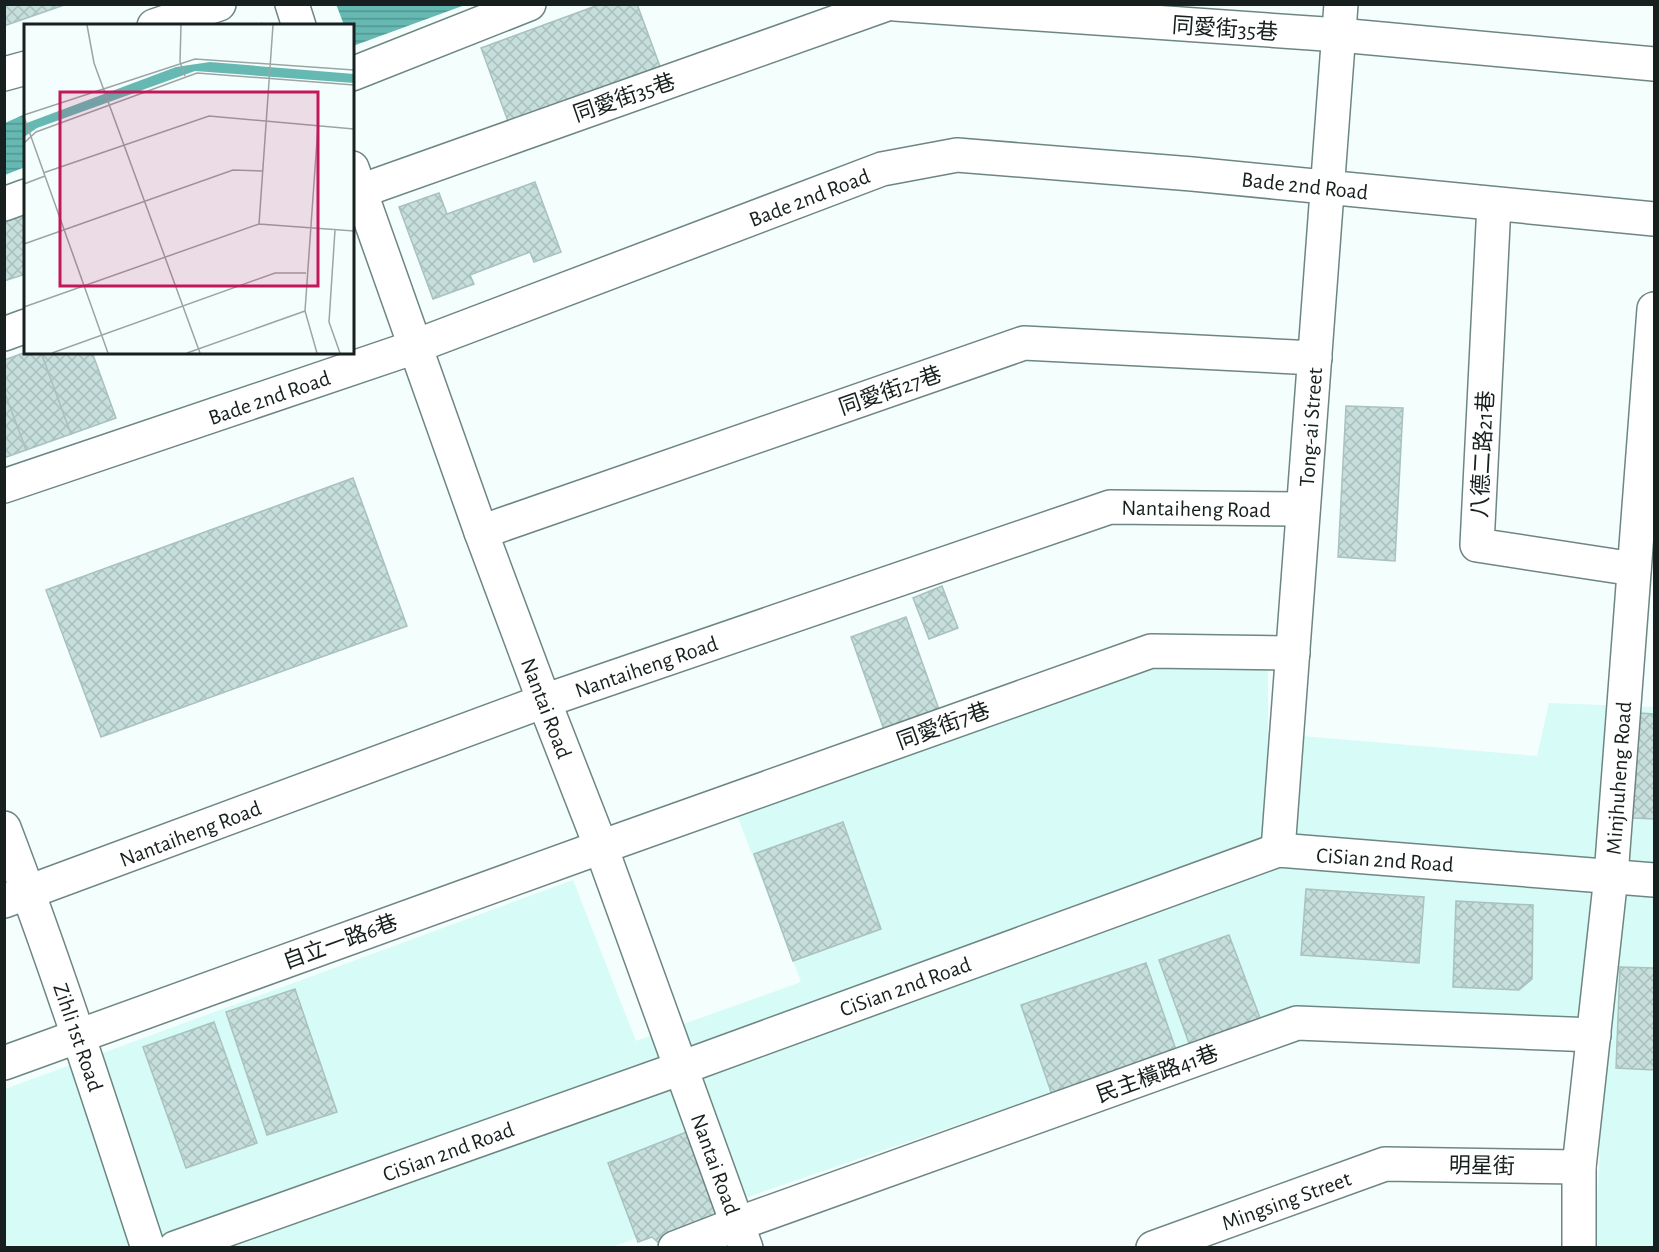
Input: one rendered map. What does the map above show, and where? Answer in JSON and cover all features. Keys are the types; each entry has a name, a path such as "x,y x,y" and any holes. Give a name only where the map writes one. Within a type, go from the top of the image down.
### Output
{"street":[{"path":"160,24 219,4"},
{"path":"292,4 298,24"},
{"path":"354,73 529,4"},
{"name":"同愛街35巷","path":"355,184 887,4"},
{"name":"同愛街35巷","path":"895,4 1340,20 1654,64"},
{"name":"Tong-ai Street","path":"1278,850 1340,20"},
{"path":"4,74 24,69"},
{"name":"Bade 2nd Road","path":"4,486 416,346 882,169 957,155 1192,174 1654,219"},
{"name":"Nantai Road","path":"355,184 416,346 481,532 601,847 741,1236"},
{"path":"4,204 24,197"},
{"name":"八德二路21巷","path":"1494,204 1477,545 1634,569"},
{"name":"Minjhuheng Road","path":"1579,1248 1579,1167 1611,876 1654,309"},
{"path":"4,334 24,327"},
{"name":"同愛街27巷","path":"481,532 1024,343 1315,358"},
{"name":"Nantaiheng Road","path":"17,897 544,701 1110,507 1303,509"},
{"name":"同愛街7巷","path":"601,847 1151,651 1293,653"},
{"name":"Zihli 1st Road","path":"4,828 17,897 79,1035 148,1248"},
{"name":"自立一路6巷","path":"4,1063 601,847"},
{"name":"CiSian 2nd Road","path":"175,1248 681,1068 1278,850 1654,880"},
{"name":"民主橫路41巷","path":"675,1248 741,1236 1297,1023 1594,1035"},
{"name":"明星街","path":"1154,1248 1385,1164 1579,1167"}],"shaded area":[{"path":"1268,661 1268,733 1537,756 1549,703 1654,707 1654,1247 1595,1247 1606,1021 1286,1012 704,1212 613,1247 5,1248 5,1089 573,880 636,1041 801,982 735,810 1158,662"}],"water":[{"path":"307,5 465,5 354,46 354,24 258,24"},
{"path":"24,114 24,167 5,175 5,123"}],"pier":[{"path":"299,4 336,4 344,24 262,24 261,19"}],"building":[{"path":"4,4 67,4 4,26"},
{"path":"601,4 637,4 661,69 509,124 481,48"},
{"path":"535,182 561,252 534,262 530,252 470,275 474,284 433,299 399,207 439,193 447,214"},
{"path":"24,206 24,275 4,281 4,212"},
{"path":"24,353 42,354 71,434 26,450 4,391 4,360"},
{"path":"42,354 93,354 116,418 71,434"},
{"path":"4,391 26,450 4,458"},
{"path":"1346,406 1403,408 1395,561 1338,557"},
{"path":"353,478 407,626 101,737 46,590"},
{"path":"942,586 958,628 929,639 913,598"},
{"path":"906,617 942,718 887,738 851,637"},
{"path":"1638,713 1654,714 1654,819 1633,818"},
{"path":"843,822 881,929 793,961 754,854"},
{"path":"1306,889 1424,897 1419,963 1301,955"},
{"path":"1456,901 1533,905 1532,979 1519,990 1453,987"},
{"path":"1229,935 1269,1042 1198,1068 1159,960"},
{"path":"1146,963 1184,1073 1059,1115 1021,1005"},
{"path":"1620,967 1654,968 1654,1070 1616,1068"},
{"path":"295,989 337,1112 267,1135 226,1012"},
{"path":"214,1022 257,1143 186,1168 143,1047"},
{"path":"689,1131 727,1230 664,1248 652,1237 638,1242 608,1163"}]}
